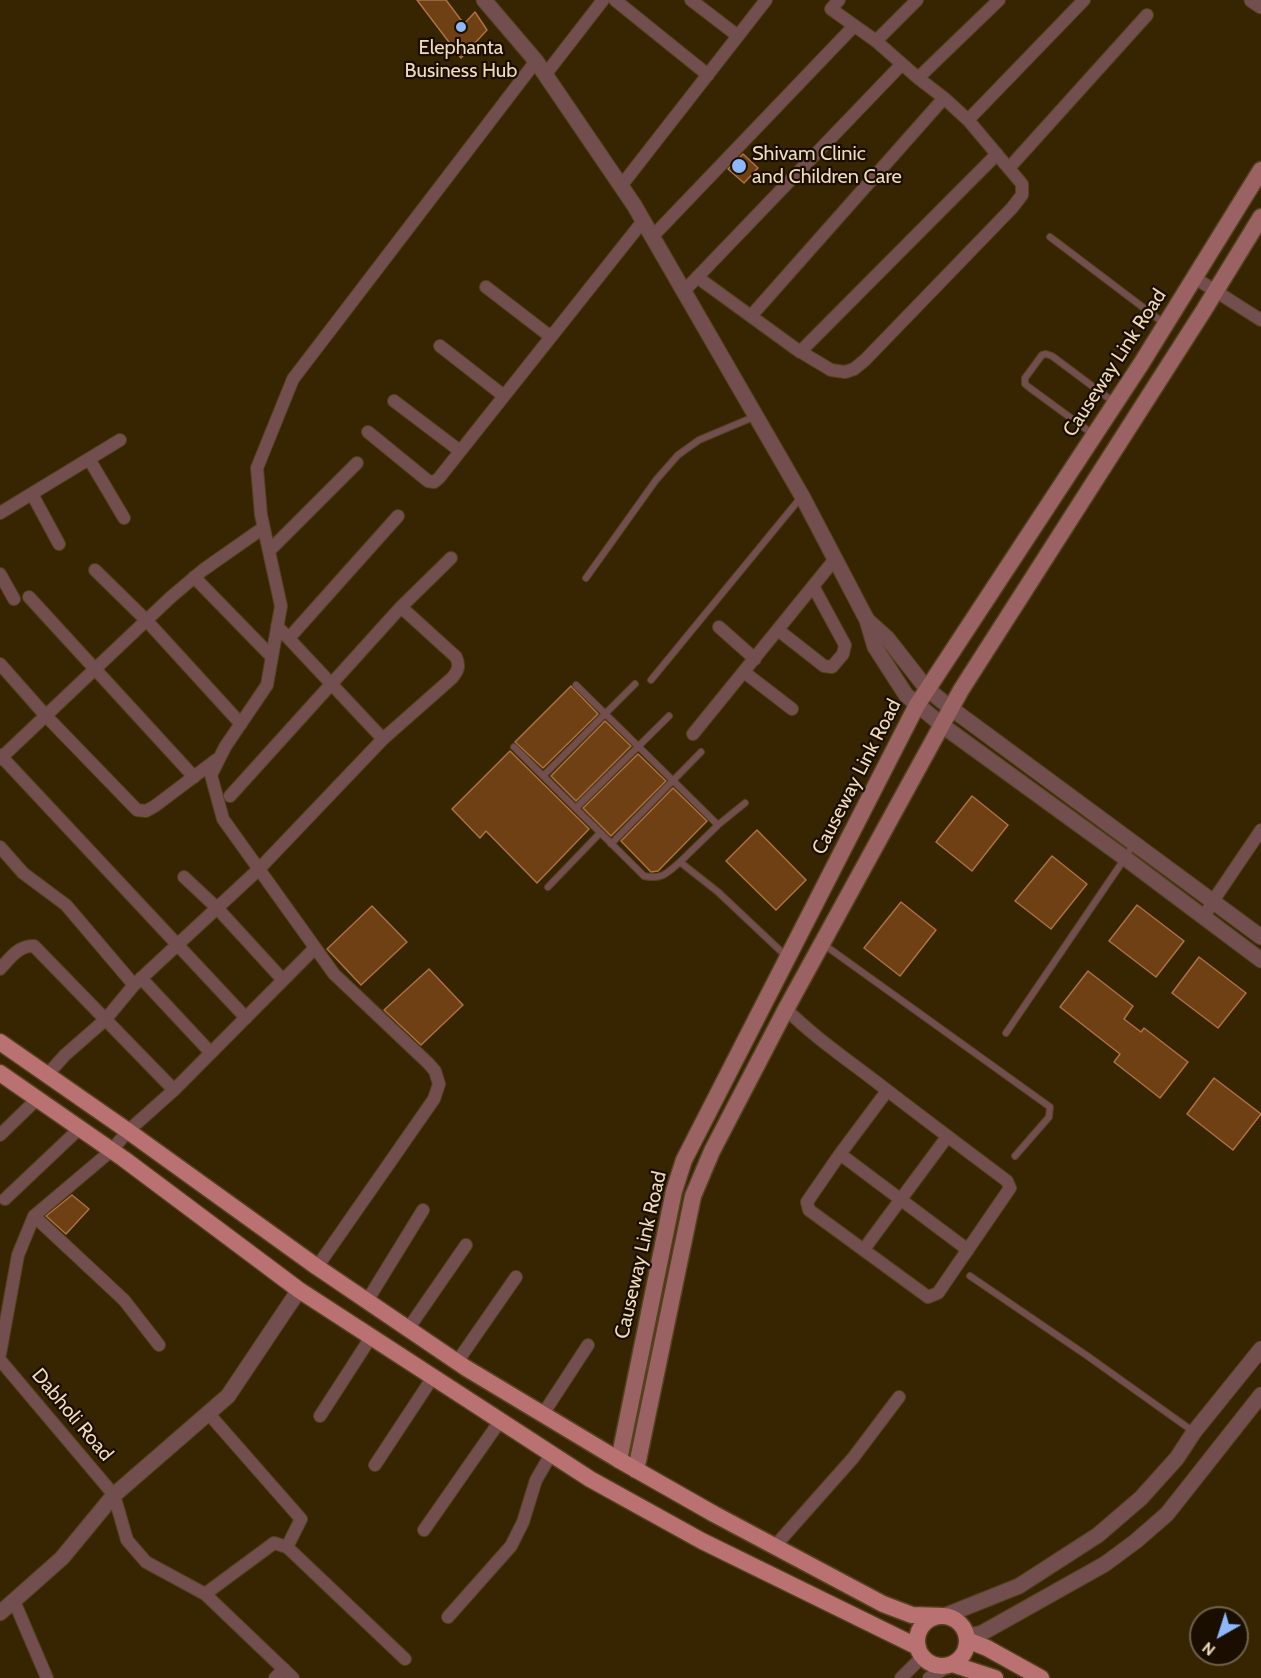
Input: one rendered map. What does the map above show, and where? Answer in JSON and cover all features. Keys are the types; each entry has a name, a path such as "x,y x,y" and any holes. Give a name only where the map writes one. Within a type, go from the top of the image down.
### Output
{"main road":[{"name":"Causeway Link Road","path":"619,1460 674,1191 684,1160 917,705 1166,325 1261,170"},
{"name":"Causeway Link Road","path":"636,1470 693,1196 712,1151 786,1009 961,690 1261,217"},
{"path":"0,1042 408,1329 457,1362 619,1460 883,1604 912,1615 944,1616 956,1620 965,1630 967,1638 963,1654 951,1664"},
{"path":"0,1073 111,1150 299,1290 590,1479 702,1541 920,1652 928,1662 936,1665 951,1664 993,1677"},
{"path":"920,1652 917,1640 921,1627 931,1618 944,1616"},
{"path":"967,1638 1041,1678"}],"street":[{"path":"484,0 536,61 643,221 802,496 867,620 875,647 906,695 943,726 1261,960"},
{"path":"545,75 603,0"},
{"path":"615,0 708,75"},
{"path":"691,0 738,36"},
{"path":"621,186 766,0"},
{"path":"697,277 800,352 831,370 845,372 854,369 866,360 1022,195 1022,184 968,120 876,41 831,9 839,0"},
{"path":"876,41 917,0"},
{"path":"918,78 999,0"},
{"path":"968,120 1084,0"},
{"path":"1252,0 1261,6"},
{"path":"1009,168 1147,15"},
{"path":"652,237 854,26"},
{"path":"317,1267 434,1099 439,1084 435,1071 428,1063 333,974 223,819 211,774 267,685 280,606 263,528 257,468 293,379 536,61"},
{"path":"684,291 902,64"},
{"path":"751,316 944,98"},
{"path":"800,352 997,154"},
{"path":"368,432 428,481 434,482 440,478 643,221"},
{"path":"1195,278 1261,320"},
{"path":"486,286 551,337"},
{"path":"440,346 504,396"},
{"path":"394,401 460,451"},
{"path":"0,513 120,440"},
{"path":"89,459 124,518"},
{"path":"269,551 357,463"},
{"path":"32,494 59,544"},
{"path":"288,638 398,516"},
{"path":"246,1018 1,757 194,577 263,528"},
{"path":"230,796 401,607 452,558"},
{"path":"693,734 835,559"},
{"path":"95,570 147,621 241,724"},
{"path":"0,574 14,599"},
{"path":"194,577 272,657"},
{"path":"778,630 824,666 832,667 843,654 844,645 813,586"},
{"path":"29,597 194,777"},
{"path":"47,1075 65,1054 105,1020 138,982 259,869 383,739 457,672 459,664 456,657 401,607"},
{"path":"867,620 887,638 927,688 952,709 1261,937"},
{"path":"277,626 383,739"},
{"path":"719,627 755,658"},
{"path":"0,664 46,716 137,810 146,811 155,806 220,758"},
{"path":"744,672 792,709"},
{"path":"1204,917 1261,830"},
{"path":"0,847 23,873 66,905 138,982 211,1053"},
{"path":"184,877 217,908 283,980"},
{"path":"0,969 18,950 26,945 34,946 174,1090"},
{"path":"0,1354 18,1255 34,1216 111,1150 128,1131 174,1090 315,948"},
{"path":"786,1009 805,1027 1007,1181 1010,1188 968,1250 938,1293 928,1297 809,1210 807,1202 887,1090"},
{"path":"0,1136 37,1099"},
{"path":"5,1199 78,1129"},
{"path":"864,1249 947,1137"},
{"path":"840,1154 968,1250"},
{"path":"367,1301 423,1210"},
{"path":"34,1216 124,1300 159,1345"},
{"path":"408,1329 466,1245"},
{"path":"457,1362 516,1276"},
{"path":"0,1613 62,1558 114,1495 228,1396 299,1290"},
{"path":"320,1416 371,1337"},
{"path":"543,1414 588,1345"},
{"path":"944,1616 1019,1586 1098,1535 1141,1498 1177,1458 1194,1432 1261,1349"},
{"name":"Dabholi Road","path":"0,1360 114,1495"},
{"path":"375,1465 433,1377"},
{"path":"967,1638 982,1633 1105,1564 1136,1541 1167,1514 1261,1395"},
{"path":"775,1546 853,1458 899,1397"},
{"path":"208,1413 302,1519 287,1547"},
{"path":"424,1530 500,1421"},
{"path":"448,1617 511,1546 523,1522 536,1480 550,1454"},
{"path":"114,1495 127,1540 146,1562 205,1594 279,1673 293,1678"},
{"path":"205,1594 274,1543 287,1547 405,1659"},
{"path":"14,1601 47,1678"},
{"path":"901,1678 920,1652"},
{"path":"929,1678 951,1664"}],"lane":[{"path":"1050,237 1166,325"},
{"path":"1094,435 1025,384 1025,378 1042,355 1046,354 1052,356 1115,403"},
{"path":"586,578 656,480 678,455 699,440 756,416"},
{"path":"651,680 802,496"},
{"path":"543,776 635,684"},
{"path":"576,686 718,825"},
{"path":"576,808 669,716"},
{"path":"514,747 644,876 655,879 668,873 718,825 745,803"},
{"path":"611,844 701,752"},
{"path":"548,888 600,833"},
{"path":"1006,1033 1134,843"},
{"path":"680,862 718,892 789,958"},
{"path":"822,943 1050,1107 1049,1118 1015,1156"},
{"path":"970,1276 1194,1432"}],"building":[{"name":"Elephanta Business Hub","path":"417,0 446,0 464,24 475,12 487,30 461,58"},
{"path":"743,154 758,168 744,183 728,169"},
{"path":"571,686 598,714 543,768 515,742"},
{"path":"605,721 631,746 576,801 551,776"},
{"path":"510,751 589,829 537,883 486,831 480,838 452,809"},
{"path":"638,754 666,781 611,836 583,808"},
{"path":"673,788 707,821 658,871 651,872 621,841"},
{"path":"972,796 1008,825 972,871 936,842"},
{"path":"757,830 806,880 776,910 726,861"},
{"path":"1052,856 1087,884 1051,929 1015,901"},
{"path":"901,902 936,930 900,976 864,948"},
{"path":"1137,905 1184,941 1156,977 1109,941"},
{"path":"372,906 407,942 361,985 327,949"},
{"path":"1199,957 1246,993 1218,1028 1172,993"},
{"path":"429,969 463,1005 421,1045 384,1010"},
{"path":"1088,971 1133,1006 1124,1019 1141,1032 1144,1028 1188,1062 1160,1098 1114,1062 1120,1054 1060,1007"},
{"path":"1214,1078 1261,1114 1233,1150 1187,1114"},
{"path":"72,1195 89,1209 66,1234 46,1216"}],"place":[{"name":"Elephanta Business Hub","path":"461,27"},
{"name":"Shivam Clinic and Children Care","path":"739,166"}]}
